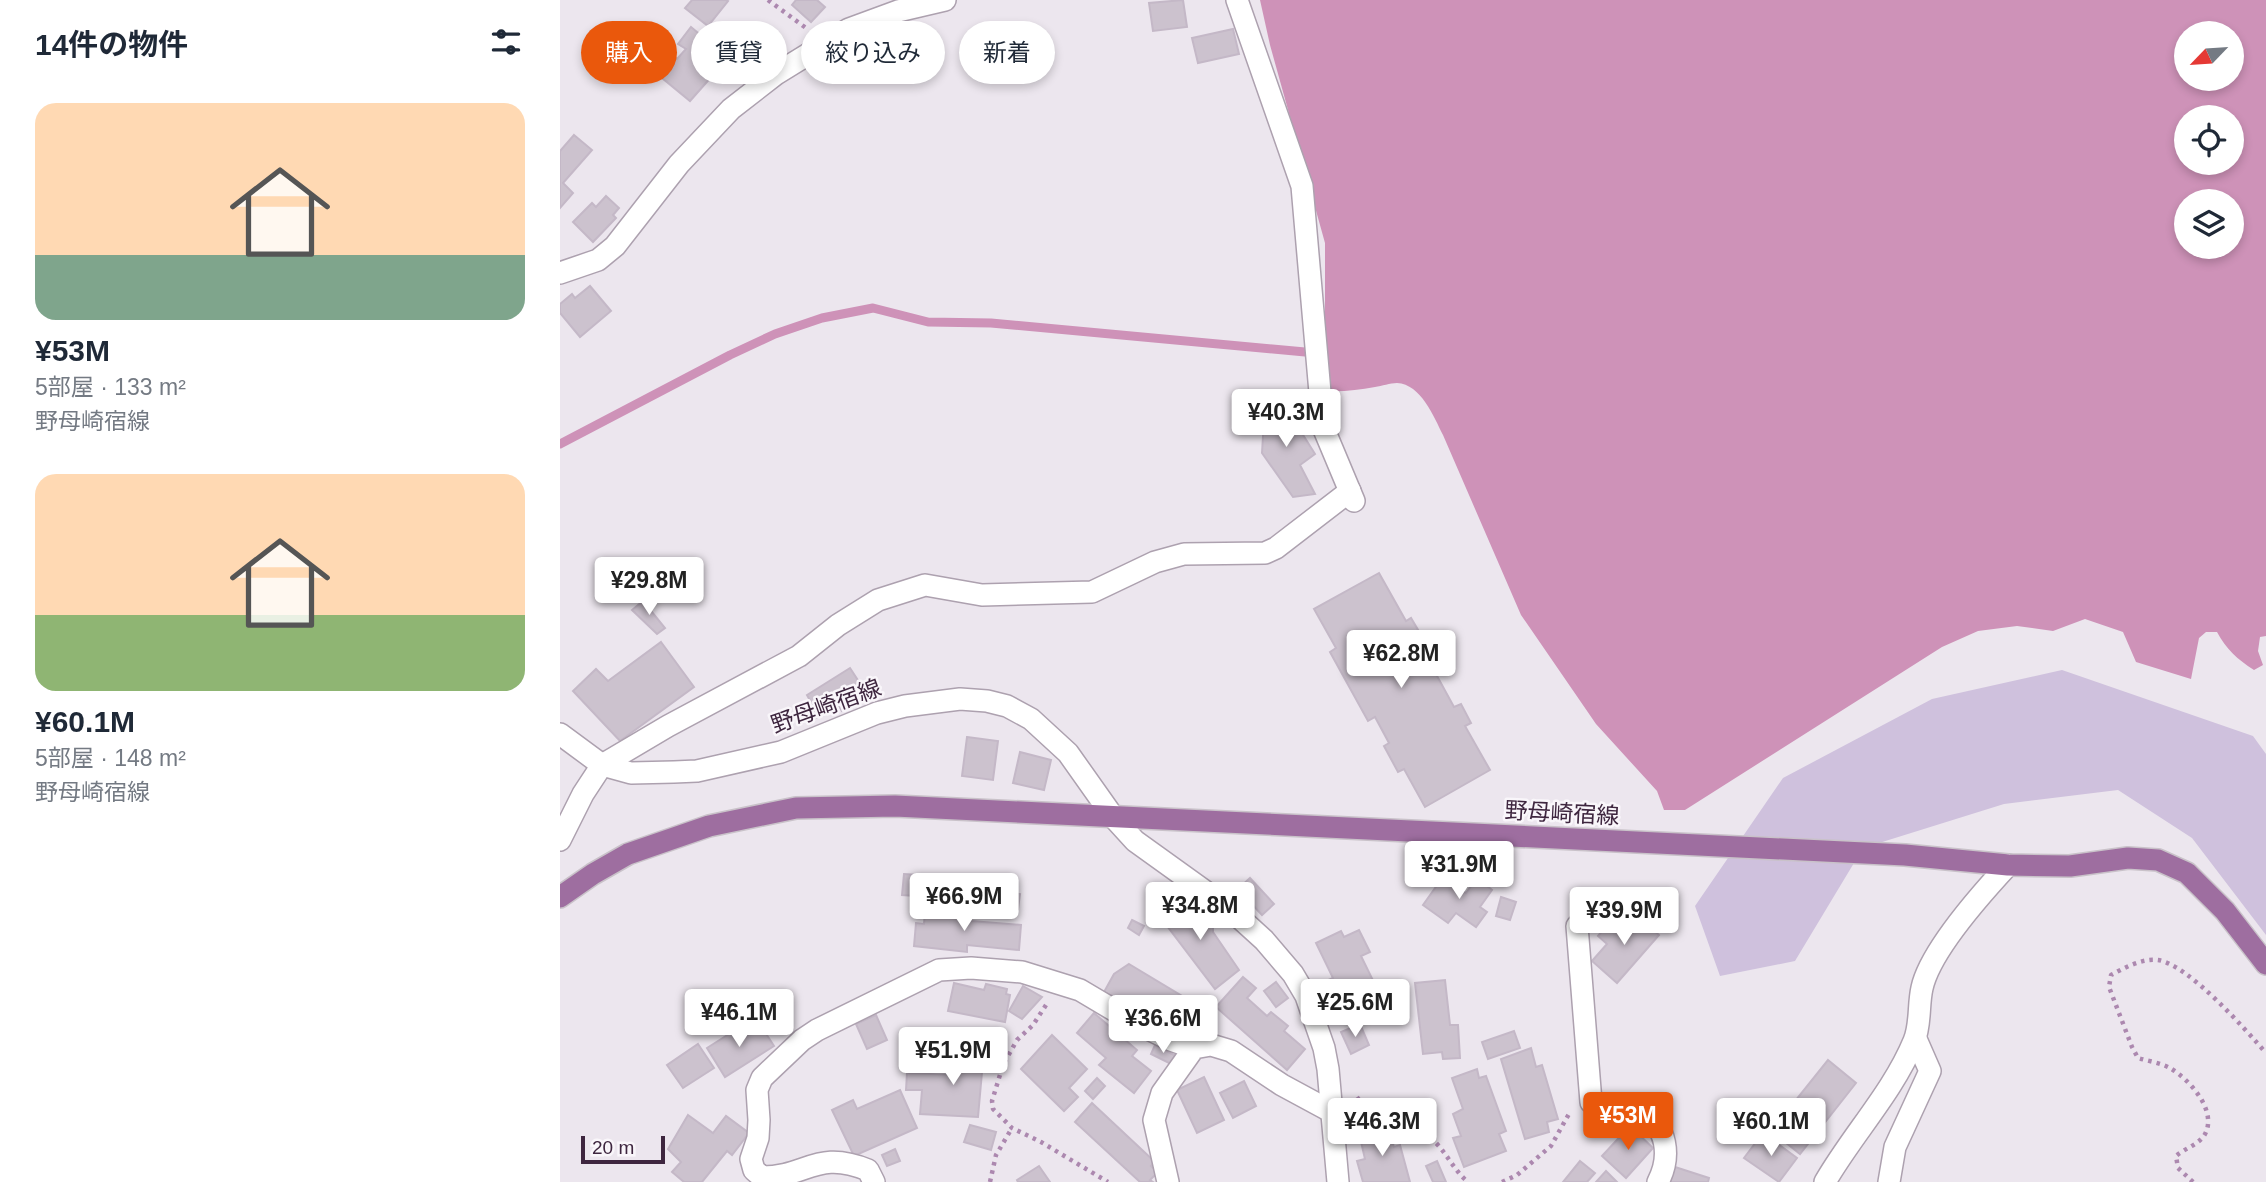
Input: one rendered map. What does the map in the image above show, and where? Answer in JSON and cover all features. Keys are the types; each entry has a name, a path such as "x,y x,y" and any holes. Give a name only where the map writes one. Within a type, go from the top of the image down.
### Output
{"main road":[{"name":"野母崎宿線","path":"560,897 593,874 628,855 709,826 796,808 895,806 1905,855 2008,865 2070,866 2128,858 2158,860 2187,873 2225,911 2266,964"}],"street":[{"path":"870,21 898,10 945,0"},
{"path":"560,840 583,794 602,765 668,726 799,656 838,625 878,600 925,585 982,595 1092,592 1155,562 1184,554 1265,553 1352,496 1323,427 1302,186 1237,0"},
{"path":"560,274 598,260 615,246 679,164 731,109 801,58"},
{"name":"野母崎宿線","path":"560,734 602,765 631,774 697,771 781,751 877,713 905,706 960,699 987,701 1007,706 1031,719 1068,754 1114,818 1135,841 1231,910 1264,940 1293,974 1306,996 1318,1027 1328,1075 1338,1182"},
{"path":"1825,1182 1876,1108 1916,1039 1922,986 1940,951 1978,899 2008,865"},
{"path":"1577,926 1591,1102 1639,1110 1657,1124 1664,1136 1667,1151 1658,1182"},
{"path":"874,1182 868,1170 852,1163 832,1161 773,1177 762,1177 754,1170 751,1159 758,1138 757,1090 762,1078 802,1040 817,1030 939,970 971,968 1022,972 1080,990 1134,1023 1171,1040 1194,1048 1212,1045 1231,1051 1282,1085 1332,1112"},
{"path":"1889,1182 1895,1147 1930,1071 1916,1039"},
{"path":"1168,1182 1154,1120 1162,1093 1194,1048"}],"path":[{"path":"768,0 801,23"},
{"path":"2193,1182 2178,1168 2176,1156 2198,1142 2205,1134 2208,1125 2206,1108 2187,1082 2170,1067 2138,1058 2109,987 2110,975 2139,962 2157,960 2172,966 2209,993 2266,1053"},
{"path":"1060,984 1033,1026 1017,1040 1003,1065 992,1101 993,1109 1012,1128 1108,1182"},
{"path":"1328,1075 1345,1077 1365,1109 1426,1134 1439,1145 1455,1169 1468,1182"},
{"path":"1502,1182 1517,1175 1551,1146 1573,1108 1591,1102"},
{"path":"990,1182 996,1155 1012,1128"}],"shaded area":[{"path":"1260,0 2266,0 2266,636 2260,637 2258,651 2263,665 2254,670 2248,666 2228,649 2217,632 2206,632 2199,638 2191,679 2136,662 2123,632 2085,619 2053,631 2017,626 1978,631 1942,647 1685,810 1664,810 1657,791 1596,724 1521,615 1443,435 1420,395 1397,383 1356,390 1325,391 1325,243"},
{"path":"2062,670 2253,736 2266,754 2266,935 2192,838 2118,790 2004,804 1863,848 1795,961 1720,976 1695,906 1783,778 1932,699"}],"building":[{"path":"692,0 728,1 712,21 702,21 685,8"},
{"path":"796,0 817,0 825,7 810,21 792,5"},
{"path":"1183,0 1187,27 1153,31 1149,3"},
{"path":"691,27 691,84 705,84 690,101 669,84 677,84 677,59 686,49 678,44"},
{"path":"1233,29 1239,54 1198,63 1192,38"},
{"path":"574,135 592,150 563,183 573,193 560,208 560,151"},
{"path":"606,196 619,208 613,215 616,218 593,242 573,222 592,203 596,207"},
{"path":"590,286 611,311 580,337 560,313 560,304 572,294 575,298"},
{"path":"1265,403 1283,403 1315,454 1300,465 1315,494 1293,497 1262,453"},
{"path":"1379,573 1406,621 1411,618 1424,640 1419,643 1454,707 1461,704 1471,723 1465,726 1490,770 1425,807 1404,769 1398,772 1384,746 1389,743 1375,717 1368,721 1330,652 1336,648 1314,609"},
{"path":"643,601 665,628 657,634 632,610"},
{"path":"661,642 694,687 620,741 573,691 596,669 608,681"},
{"path":"850,668 861,685 856,688 862,700 842,711 838,705 811,721 804,709 812,704 807,695"},
{"path":"967,737 998,741 993,780 962,776"},
{"path":"1020,752 1051,760 1044,790 1013,783"},
{"path":"904,874 919,875 916,896 902,895"},
{"path":"1443,877 1466,893 1477,878 1492,890 1480,907 1487,912 1476,927 1456,913 1448,923 1423,905"},
{"path":"1250,878 1274,904 1262,915 1238,889"},
{"path":"933,888 954,889 953,905 932,903"},
{"path":"1000,891 1020,894 1018,909 998,906"},
{"path":"1501,897 1516,902 1510,920 1496,916"},
{"path":"1178,898 1213,922 1213,932 1239,970 1215,989 1161,918"},
{"path":"925,911 972,917 971,921 1021,925 1019,950 967,945 967,952 914,946 916,923 924,924"},
{"path":"1634,913 1659,935 1617,983 1592,961 1607,944 1598,936 1609,923 1618,931"},
{"path":"1132,920 1144,926 1139,935 1128,928"},
{"path":"1359,930 1370,952 1361,956 1385,1005 1347,1024 1326,981 1333,978 1316,943 1341,931 1344,937"},
{"path":"1129,964 1182,996 1179,1004 1195,1015 1184,1032 1104,992 1114,974"},
{"path":"1243,977 1256,988 1247,998 1267,1016 1271,1012 1288,1026 1284,1031 1305,1049 1287,1070 1216,1007"},
{"path":"1445,980 1450,1025 1458,1025 1460,1058 1443,1059 1442,1052 1423,1054 1415,983"},
{"path":"1276,982 1288,998 1276,1007 1264,991"},
{"path":"954,983 984,990 986,984 1007,989 1006,994 1010,995 1005,1022 948,1011"},
{"path":"1023,986 1042,997 1022,1019 1009,1011"},
{"path":"1094,1013 1137,1050 1132,1056 1151,1071 1134,1093 1099,1065 1106,1058 1077,1033"},
{"path":"876,1015 887,1040 867,1049 856,1024"},
{"path":"1360,1024 1369,1045 1351,1054 1341,1032"},
{"path":"761,1026 774,1046 725,1077 707,1048 740,1027 746,1036"},
{"path":"1514,1031 1520,1048 1488,1059 1482,1042"},
{"path":"1052,1035 1087,1069 1069,1088 1078,1097 1064,1111 1021,1069"},
{"path":"698,1044 714,1068 683,1088 667,1065"},
{"path":"977,1044 992,1048 989,1062 983,1061 978,1117 920,1114 922,1090 906,1090 907,1073 955,1075 956,1054 975,1054"},
{"path":"1155,1045 1176,1056 1171,1064 1151,1054"},
{"path":"1531,1048 1536,1067 1542,1065 1558,1119 1547,1122 1549,1132 1525,1139 1501,1059"},
{"path":"1828,1060 1856,1083 1800,1154 1771,1131"},
{"path":"1477,1069 1479,1078 1486,1076 1506,1131 1499,1134 1506,1151 1464,1167 1453,1138 1461,1136 1453,1114 1463,1109 1452,1078"},
{"path":"1204,1077 1224,1120 1197,1133 1177,1090"},
{"path":"1097,1078 1105,1086 1093,1099 1085,1091"},
{"path":"1244,1081 1256,1106 1233,1118 1220,1093"},
{"path":"900,1090 917,1128 854,1156 832,1110 853,1100 857,1109"},
{"path":"1092,1103 1155,1162 1151,1166 1158,1172 1150,1180 1153,1182 1140,1182 1075,1122"},
{"path":"688,1115 713,1133 726,1116 749,1133 732,1155 727,1151 702,1182 684,1182 672,1172 681,1162 668,1149"},
{"path":"970,1125 996,1132 991,1150 964,1142"},
{"path":"1387,1125 1394,1147 1400,1145 1410,1182 1363,1182 1357,1161 1365,1159 1359,1133"},
{"path":"1630,1126 1653,1148 1626,1178 1602,1156"},
{"path":"1763,1133 1797,1158 1779,1182 1744,1158"},
{"path":"895,1149 900,1161 887,1166 882,1155"},
{"path":"1437,1161 1446,1182 1433,1182 1426,1166"},
{"path":"1580,1161 1595,1173 1587,1182 1563,1182"},
{"path":"1039,1166 1050,1182 1018,1182 1017,1180"},
{"path":"1675,1167 1709,1178 1708,1182 1670,1182"},
{"path":"1606,1171 1617,1182 1596,1182"}],"waterway":[{"path":"560,444 775,334 822,318 873,308 928,322 991,323 1316,353"}]}
